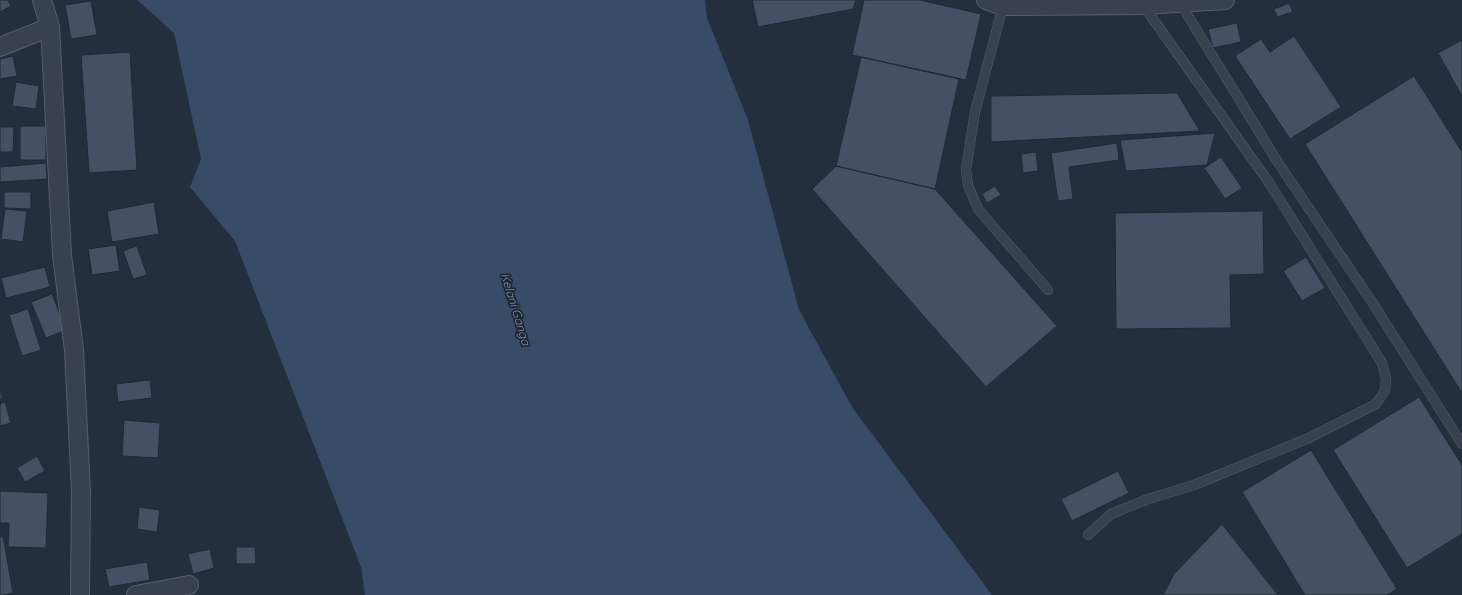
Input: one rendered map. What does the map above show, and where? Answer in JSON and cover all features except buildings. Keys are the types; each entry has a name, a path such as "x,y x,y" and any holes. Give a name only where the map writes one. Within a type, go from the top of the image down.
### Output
{"street":[{"path":"42,0 50,27 62,255 74,350 81,492 80,595"},
{"path":"986,0 1003,6 1143,5 1225,0"},
{"path":"0,47 50,27"},
{"path":"136,595 170,591 189,584"}],"lane":[{"path":"1180,3 1279,164 1372,302 1462,444"},
{"path":"1088,535 1111,514 1148,499 1194,485 1309,438 1376,404 1385,392 1386,379 1382,363 1268,182 1143,5"},
{"path":"1003,6 975,112 966,170 968,185 978,209 1048,290"}],"water":[{"name":"Kelani Ganga","path":"137,0 705,0 707,18 748,120 799,310 852,407 992,595 365,595 361,567 235,241 190,187 201,159 174,33"}]}
